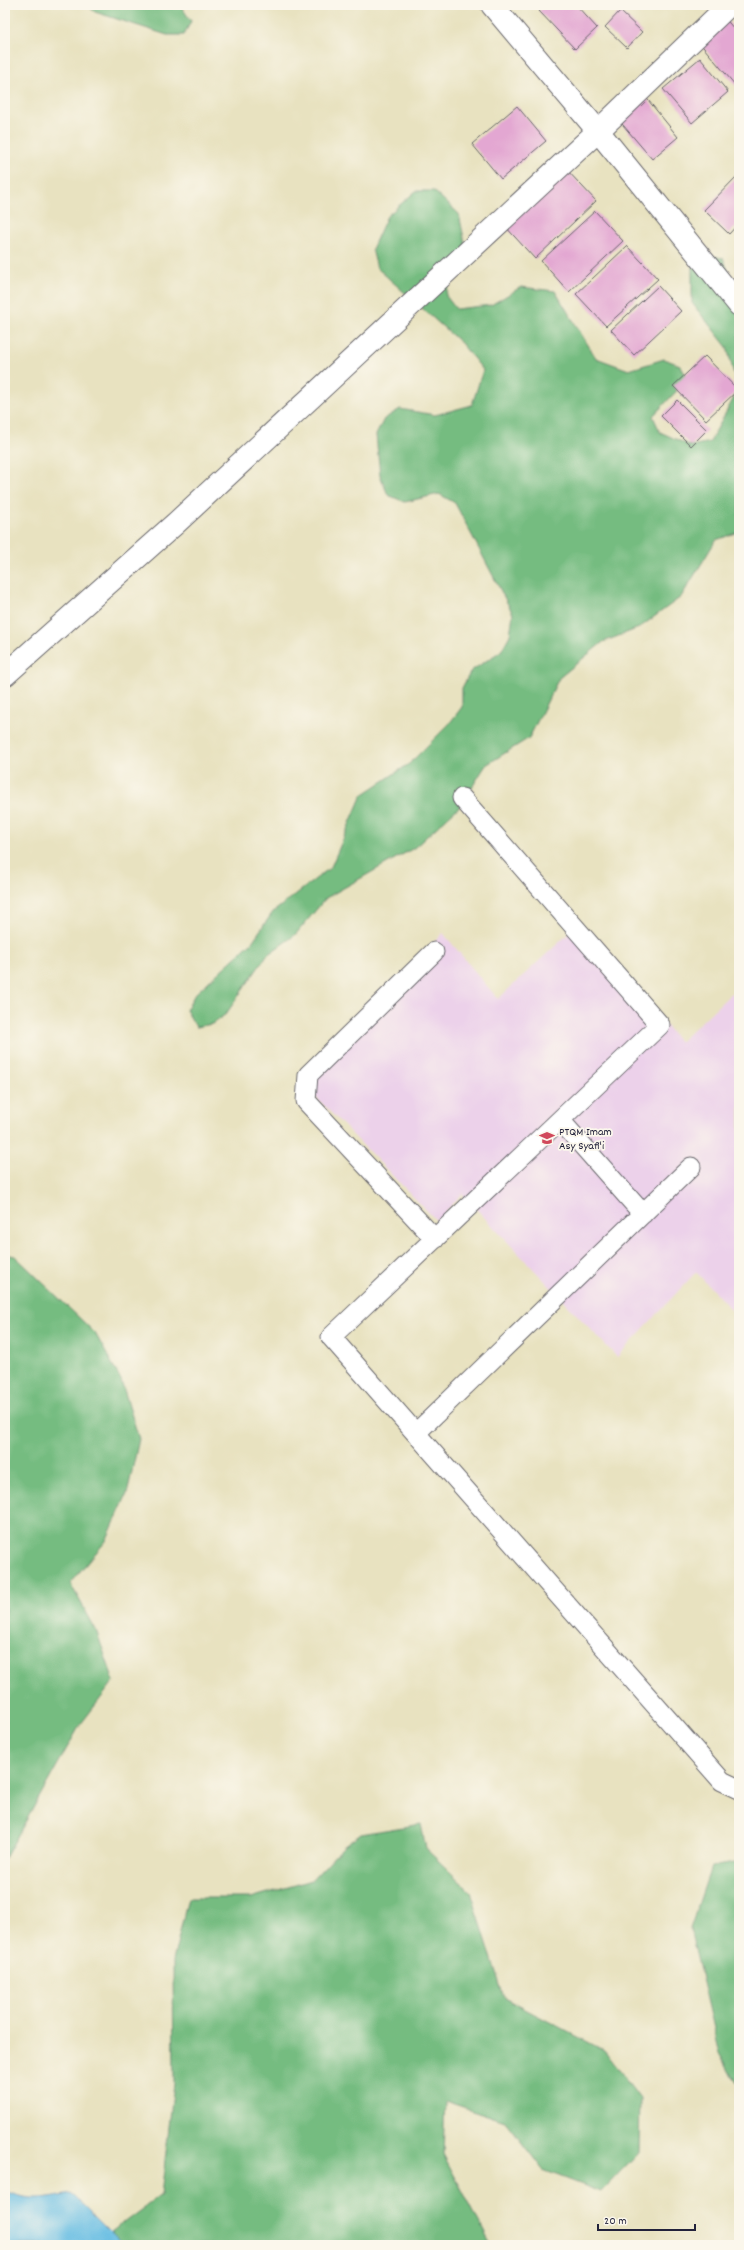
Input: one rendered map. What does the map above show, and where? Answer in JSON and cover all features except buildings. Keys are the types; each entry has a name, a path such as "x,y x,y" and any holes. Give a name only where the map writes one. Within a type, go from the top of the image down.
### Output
{"street":[{"path":"492,5 598,131 739,305"},
{"path":"5,675 176,523 598,131 729,5"}],"lane":[{"path":"462,798 660,1025 331,1337 722,1782 739,1789"},
{"path":"434,952 308,1075 306,1101 435,1239"},
{"path":"560,1120 642,1214"},
{"path":"416,1433 691,1167"}],"shaded area":[{"name":"PTQM Imam Asy Syafi'i","path":"579,924 680,1042 739,986 739,1318 696,1272 617,1357 462,1194 437,1221 301,1082 443,933 498,999"}],"green space":[{"path":"87,5 180,5 191,21 184,35 167,35 95,12"},
{"path":"416,191 434,191 459,214 466,248 449,276 446,296 456,309 491,305 521,287 555,291 596,358 629,370 664,359 680,365 688,379 653,416 660,432 691,446 710,442 738,390 727,347 692,303 692,266 706,255 723,258 739,297 739,532 716,540 681,597 639,628 603,642 559,678 529,738 486,765 460,806 414,848 326,898 295,935 267,955 226,1014 212,1024 196,1027 186,1010 195,994 252,942 273,912 331,867 362,795 409,764 449,724 462,707 462,688 471,671 501,651 510,635 513,614 455,503 439,494 405,502 388,495 380,475 376,435 384,419 400,409 435,415 472,405 483,370 461,343 377,268 372,249 387,216"},
{"path":"5,1254 15,1256 95,1333 121,1380 139,1439 127,1494 106,1541 70,1583 96,1630 114,1681 80,1725 5,1858"},
{"path":"421,1824 426,1849 471,1892 504,1998 605,2051 640,2098 639,2152 601,2192 543,2170 505,2121 445,2101 443,2154 491,2245 114,2245 111,2232 161,2195 174,2084 173,1961 188,1898 251,1898 312,1880 343,1847 361,1834"},
{"path":"739,1862 739,2089 720,2053 690,1929 711,1867"}],"water":[{"path":"5,2191 30,2198 71,2193 123,2245 5,2245"}],"place":[{"name":"PTQM Imam Asy Syafi'i","path":"547,1138"}]}
